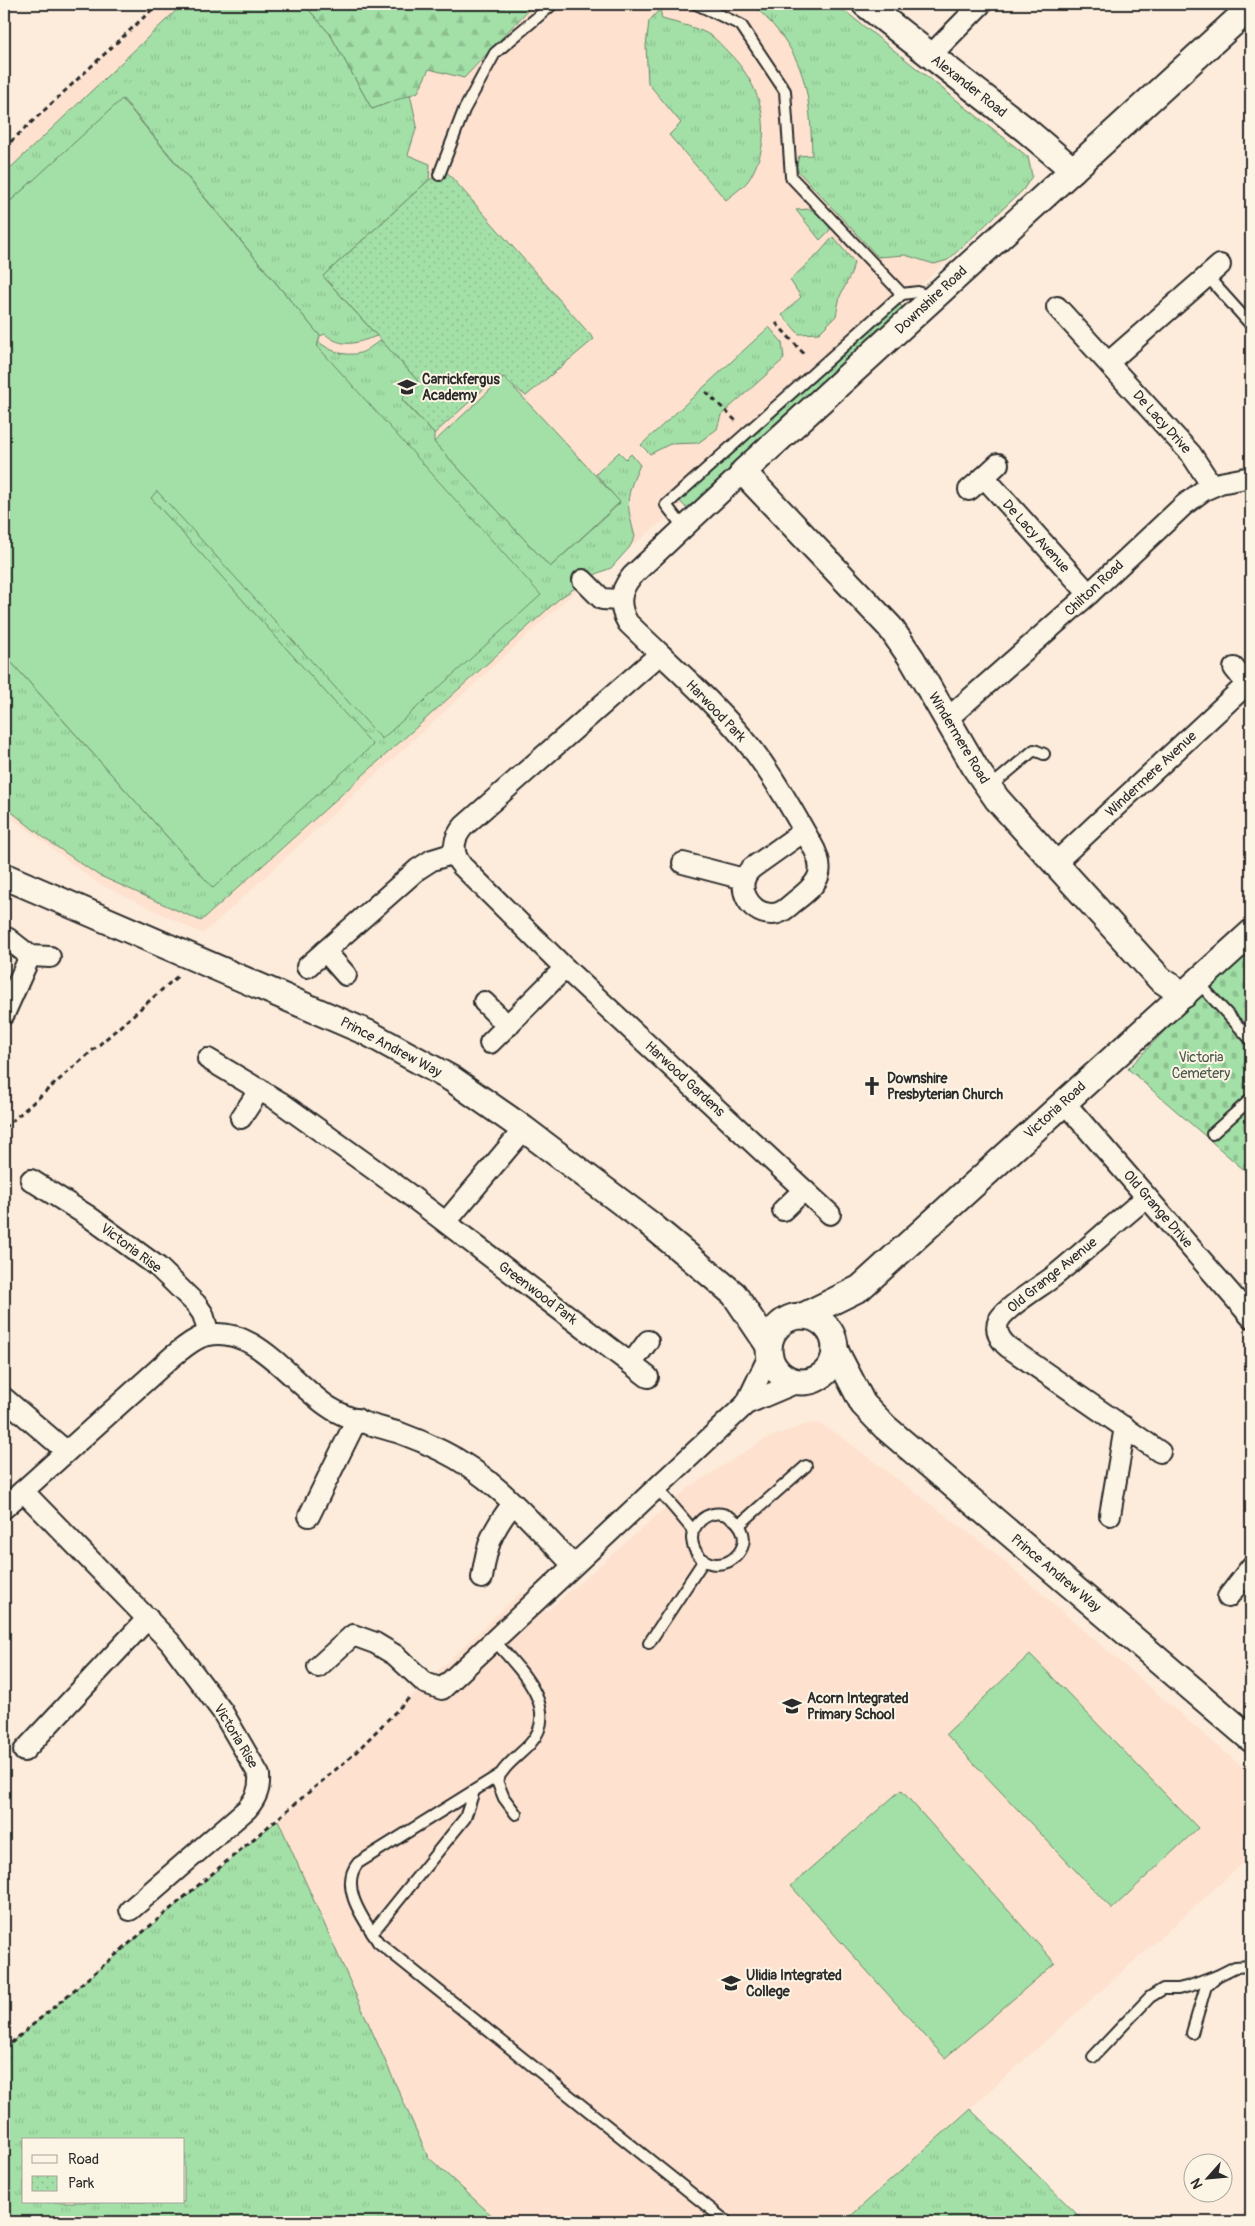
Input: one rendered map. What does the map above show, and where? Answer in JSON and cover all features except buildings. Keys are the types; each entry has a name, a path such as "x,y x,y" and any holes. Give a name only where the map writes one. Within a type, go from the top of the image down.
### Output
{"street":[{"name":"Alexander Road","path":"864,4 1026,130 1073,170"},
{"path":"930,56 981,4"},
{"name":"Downshire Road","path":"620,600 623,590 632,576 1251,7"},
{"path":"1109,362 1213,271"},
{"name":"De Lacy Drive","path":"1057,307 1191,454 1212,486"},
{"name":"Windermere Road","path":"743,472 890,627 906,648 989,788 1015,821 1160,979 1191,988"},
{"name":"De Lacy Avenue","path":"984,477 1089,594"},
{"name":"Chilton Road","path":"947,720 1089,594 1184,505 1212,486 1230,480 1251,477"},
{"path":"582,580 602,598 620,600"},
{"name":"Harwood Park","path":"620,600 623,615 628,623 721,714 751,748 773,779 804,831 820,863 818,879 807,893 780,912 766,914 757,909 748,900 742,889 744,879"},
{"path":"307,967 424,864 454,853 456,838 464,826 660,654"},
{"name":"Windermere Avenue","path":"1054,864 1249,686 1234,668"},
{"path":"684,863 744,879 752,868 804,831"},
{"name":"Harwood Gardens","path":"454,853 462,866 565,968 830,1214"},
{"name":"Prince Andrew Way","path":"4,876 368,1032 452,1079 524,1128 650,1224 734,1294 769,1351"},
{"name":"Victoria Road","path":"798,1317 860,1288 1251,933"},
{"path":"7,938 30,956 50,957"},
{"path":"325,951 346,975"},
{"path":"4,1014 30,956"},
{"path":"490,1044 565,968"},
{"path":"484,1002 508,1026"},
{"name":"Greenwood Park","path":"208,1059 260,1089 446,1222 648,1377"},
{"path":"241,1118 260,1089"},
{"name":"Old Grange Drive","path":"1064,1102 1251,1317"},
{"path":"446,1222 524,1128"},
{"name":"Victoria Rise","path":"31,1180 88,1216 158,1267 196,1304 203,1314 209,1335"},
{"path":"783,1210 804,1190"},
{"name":"Old Grange Avenue","path":"1147,1197 1054,1276 1006,1312 999,1321 997,1328 1000,1338 1008,1347 1160,1452"},
{"name":"Victoria Road","path":"834,1345 843,1318 860,1288"},
{"name":"Prince Andrew Way","path":"734,1294 798,1317"},
{"path":"318,1667 353,1635 375,1643 395,1655 425,1683 442,1689 746,1404 820,1377 828,1370 833,1360 834,1345 829,1330 813,1318 798,1317 776,1328 769,1351 746,1404"},
{"path":"4,1508 173,1356 191,1342 209,1335 235,1338 262,1350 276,1360 316,1398 332,1409 402,1434 443,1452 474,1471 513,1504 573,1565"},
{"path":"631,1364 648,1341"},
{"name":"Prince Andrew Way","path":"834,1345 863,1404 885,1427 1251,1739"},
{"path":"769,1351 778,1373 787,1379 804,1382"},
{"name":"Prince Andrew Way","path":"804,1382 833,1390 863,1404"},
{"path":"4,1398 66,1451"},
{"path":"308,1516 357,1419"},
{"path":"1110,1515 1125,1427"},
{"name":"Victoria Rise","path":"23,1490 148,1618 197,1676 222,1711 259,1775 259,1786 255,1799 247,1809 130,1910"},
{"path":"482,1578 487,1548 492,1534 513,1504"},
{"path":"1228,1598 1251,1568"},
{"path":"24,1751 148,1618"}],"lane":[{"path":"439,175 464,110 495,53 553,4"},
{"path":"696,4 741,25 785,91 791,177 902,294"},
{"path":"1213,271 1251,325"},
{"path":"684,528 666,505 902,294 918,292 933,298"},
{"path":"989,788 1034,750 1044,754"},
{"path":"1191,988 1251,1040"},
{"path":"1212,1134 1251,1099"},
{"path":"739,1525 806,1466"},
{"path":"656,1487 693,1531"},
{"path":"710,1514 726,1514 739,1525 742,1531 742,1545 736,1557 730,1561 717,1564 704,1560 694,1547 693,1531 697,1524 710,1514"},
{"path":"649,1643 704,1560"},
{"path":"493,1640 525,1676 534,1691 540,1707 541,1720 534,1740 499,1776 363,1859 354,1867 350,1876 351,1889 358,1908 378,1942 727,2222"},
{"path":"499,1776 497,1781 498,1788 516,1814"},
{"path":"372,1933 465,1818 474,1791"},
{"path":"1093,2057 1150,1996 1163,1989 1190,1986 1236,1967 1251,1966"},
{"path":"1192,2033 1206,1986 1217,1976"}],"path":[{"path":"4,148 158,4"},
{"path":"776,323 806,356"},
{"path":"706,392 736,421"},
{"path":"4,1128 198,958"},
{"path":"4,2049 353,1755 425,1683"}],"shaded area":[{"name":"Carrickfergus Academy","path":"160,4 836,4 1021,149 1028,157 1032,166 1032,176 1029,184 1021,193 673,513 570,596 203,934 96,882 4,812 4,151"},
{"name":"Ulidia Integrated College","path":"818,1423 836,1433 990,1549 1251,1775 1251,1856 844,2222 499,2222 428,2157 278,1820 339,1769 425,1683 521,1592 547,1611 691,1486 765,1439 804,1425"}],"green space":[{"path":"183,4 304,4 330,34 372,109 410,94 417,126 408,155 430,164 429,180 323,276 377,336 363,341 344,343 338,342 325,334 320,336 123,99 4,207 4,174"},
{"path":"304,4 530,4 532,6 464,78 429,69 418,92 372,109 330,34"},
{"path":"752,4 836,4 1028,157 1032,176 1023,190 948,260 934,264 905,255 878,257 796,169 799,156 812,155 806,90 794,55 770,21"},
{"path":"660,9 662,19 695,28 715,39 739,64 749,78 756,93 761,109 763,126 763,143 759,159 747,183 726,200 669,135 681,123 648,83 646,46 649,21"},
{"path":"122,99 320,336 317,346 541,595 382,739 157,491 151,498 373,745 213,888 4,654 4,207"},
{"path":"446,171 594,339 526,396 499,375 434,434 402,399 418,381 323,276 429,180"},
{"path":"810,209 828,221 830,230 820,240 796,210"},
{"path":"833,237 854,262 851,274 840,296 836,316 819,333 799,334 782,315 801,297 790,280"},
{"path":"900,305 905,309 686,508 679,500 893,306"},
{"path":"769,327 782,342 784,359 721,415 717,429 698,443 670,444 650,454 641,445"},
{"path":"381,340 418,381 402,400 434,434 434,442 550,567 620,503 596,474 619,452 626,459 631,454 640,465 628,500 635,537 629,548 611,568 598,573 560,598 201,921 98,875 48,841 4,806 4,654 204,878 372,745 150,497 317,346 318,341 327,348 343,354 354,354 363,352"},
{"path":"504,377 620,502 550,567 434,442"},
{"name":"Victoria Cemetery","path":"1251,949 1251,1176 1128,1069 1192,1002"},
{"path":"1030,1654 1198,1828 1112,1909 946,1734"},
{"path":"901,1790 1055,1963 945,2058 791,1886"},
{"path":"278,1820 428,2157 499,2222 4,2222 4,2049"},
{"path":"970,2109 1085,2222 844,2222"}],"place":[{"name":"Carrickfergus Academy","path":"407,387"},
{"name":"Downshire Presbyterian Church","path":"872,1086"},
{"name":"Acorn Integrated Primary School","path":"792,1706"},
{"name":"Ulidia Integrated College","path":"731,1983"}]}
